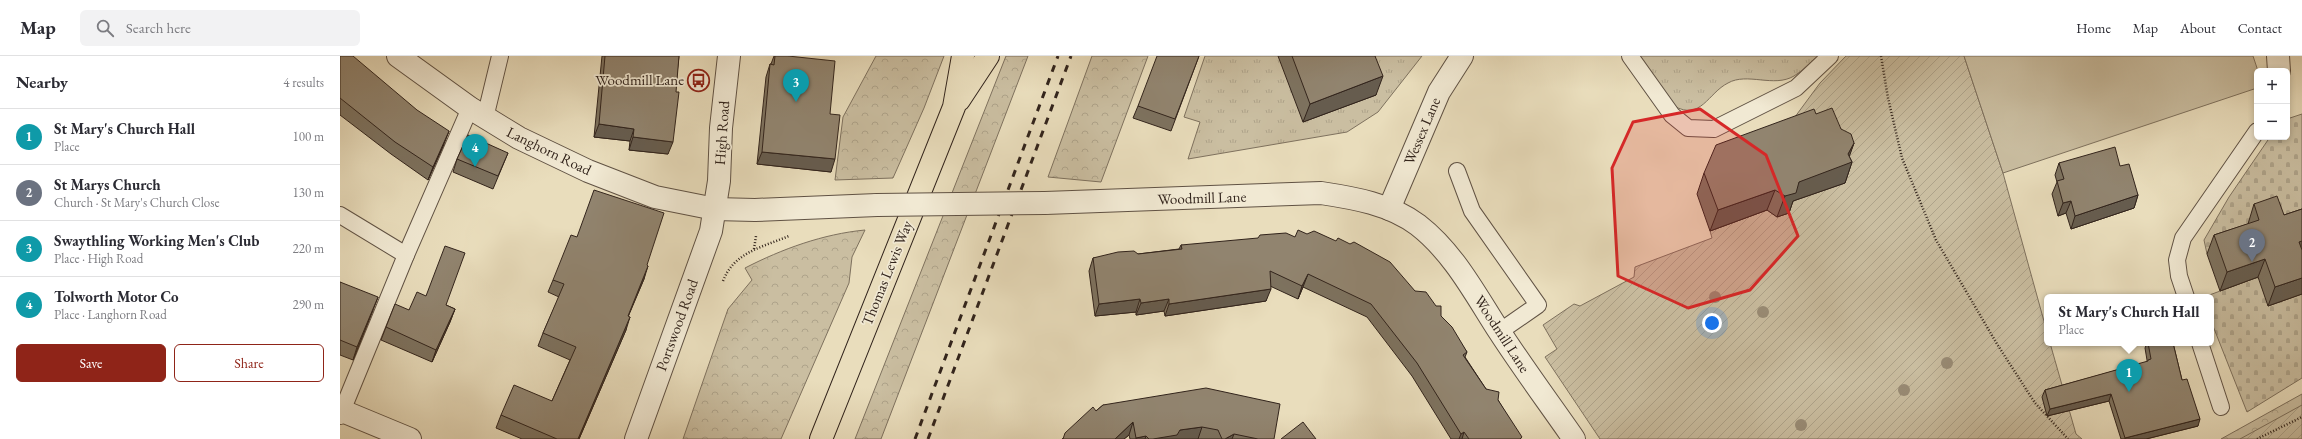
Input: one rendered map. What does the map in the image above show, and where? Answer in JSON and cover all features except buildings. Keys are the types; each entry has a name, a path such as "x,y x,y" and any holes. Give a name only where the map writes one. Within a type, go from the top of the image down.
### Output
{"main road":[{"name":"Thomas Lewis Way","path":"821,439 954,107 963,56"},
{"name":"Thomas Lewis Way","path":"954,107 988,56"}],"street":[{"name":"Langhorn Road","path":"398,56 478,113 548,153 655,197 716,210"},
{"name":"High Road","path":"716,210 729,56"},
{"name":"Wessex Lane","path":"1389,209 1439,92 1462,56"},
{"path":"2278,56 2279,68"},
{"name":"Woodmill Lane","path":"716,210 756,210 877,205 1045,203 1321,193 1357,198 1389,209 1418,225 1443,249 1471,287 1499,332 1574,439"},
{"name":"Portswood Road","path":"636,439 690,292 711,231 716,210"},
{"path":"341,412 410,439"}],"lane":[{"path":"341,412 406,255 478,113 500,56"},
{"path":"1630,56 1672,114 1688,128 1714,129 1796,88 1830,56"},
{"path":"2185,294 2179,276 2178,260 2183,238 2254,135"},
{"path":"1457,171 1472,211 1538,305 1499,332"},
{"path":"340,215 406,255"},
{"path":"2201,346 2221,407"}],"path":[{"path":"1881,56 1888,98 1902,158 1936,240 1997,344 2035,403 2068,439"},
{"path":"721,287 726,274 736,260 754,249"},
{"path":"2256,439 2302,417"}],"highlighted area":[{"path":"1700,109 1766,155 1798,236 1750,290 1688,308 1618,276 1612,168 1633,122"}],"green space":[{"path":"876,56 944,56 924,108 893,178 835,180 843,117"},
{"path":"1006,56 1028,56 881,439 855,439"},
{"path":"1092,56 1148,56 1101,182 1048,177"},
{"path":"1205,56 1422,56 1378,112 1347,132 1188,159 1200,122 1184,117"},
{"path":"1640,56 1818,56 1794,76 1778,81 1752,79 1735,80 1721,87 1698,108 1683,110 1674,106"},
{"path":"1846,56 1964,56 2003,173 2044,321 2044,346 2051,346 2076,434 2082,439 1600,439 1545,357 1557,349 1543,325 1574,304 1580,306 1634,277 1635,267 1712,238 1710,231 1767,210 1777,217 1789,125 1820,83"},
{"path":"1964,56 2253,56 2257,68 2254,68 2254,89 2003,173"},
{"path":"2302,114 2302,225 2253,238 2207,254 2204,240 2229,197 2268,140 2290,140 2290,118"},
{"path":"865,230 852,257 849,283 781,439 683,439 728,309 752,280 745,268 803,243 834,235"},
{"path":"2258,277 2302,294 2302,378 2247,412 2214,329 2214,294 2212,294"},
{"path":"2302,394 2302,411 2247,439 2221,439"},
{"path":"2302,405 2302,439 2240,439"}],"railway":[{"path":"915,439 1058,56"},
{"path":"928,439 1071,56"}],"place":[{"name":"Woodmill Lane","path":"699,80"},
{"name":"Swaythling Working Men's Club","path":"796,102"},
{"name":"Tolworth Motor Co","path":"475,167"},
{"name":"St Marys Church","path":"2252,262"},
{"name":"St Mary's Church Hall","path":"2129,392"}]}
